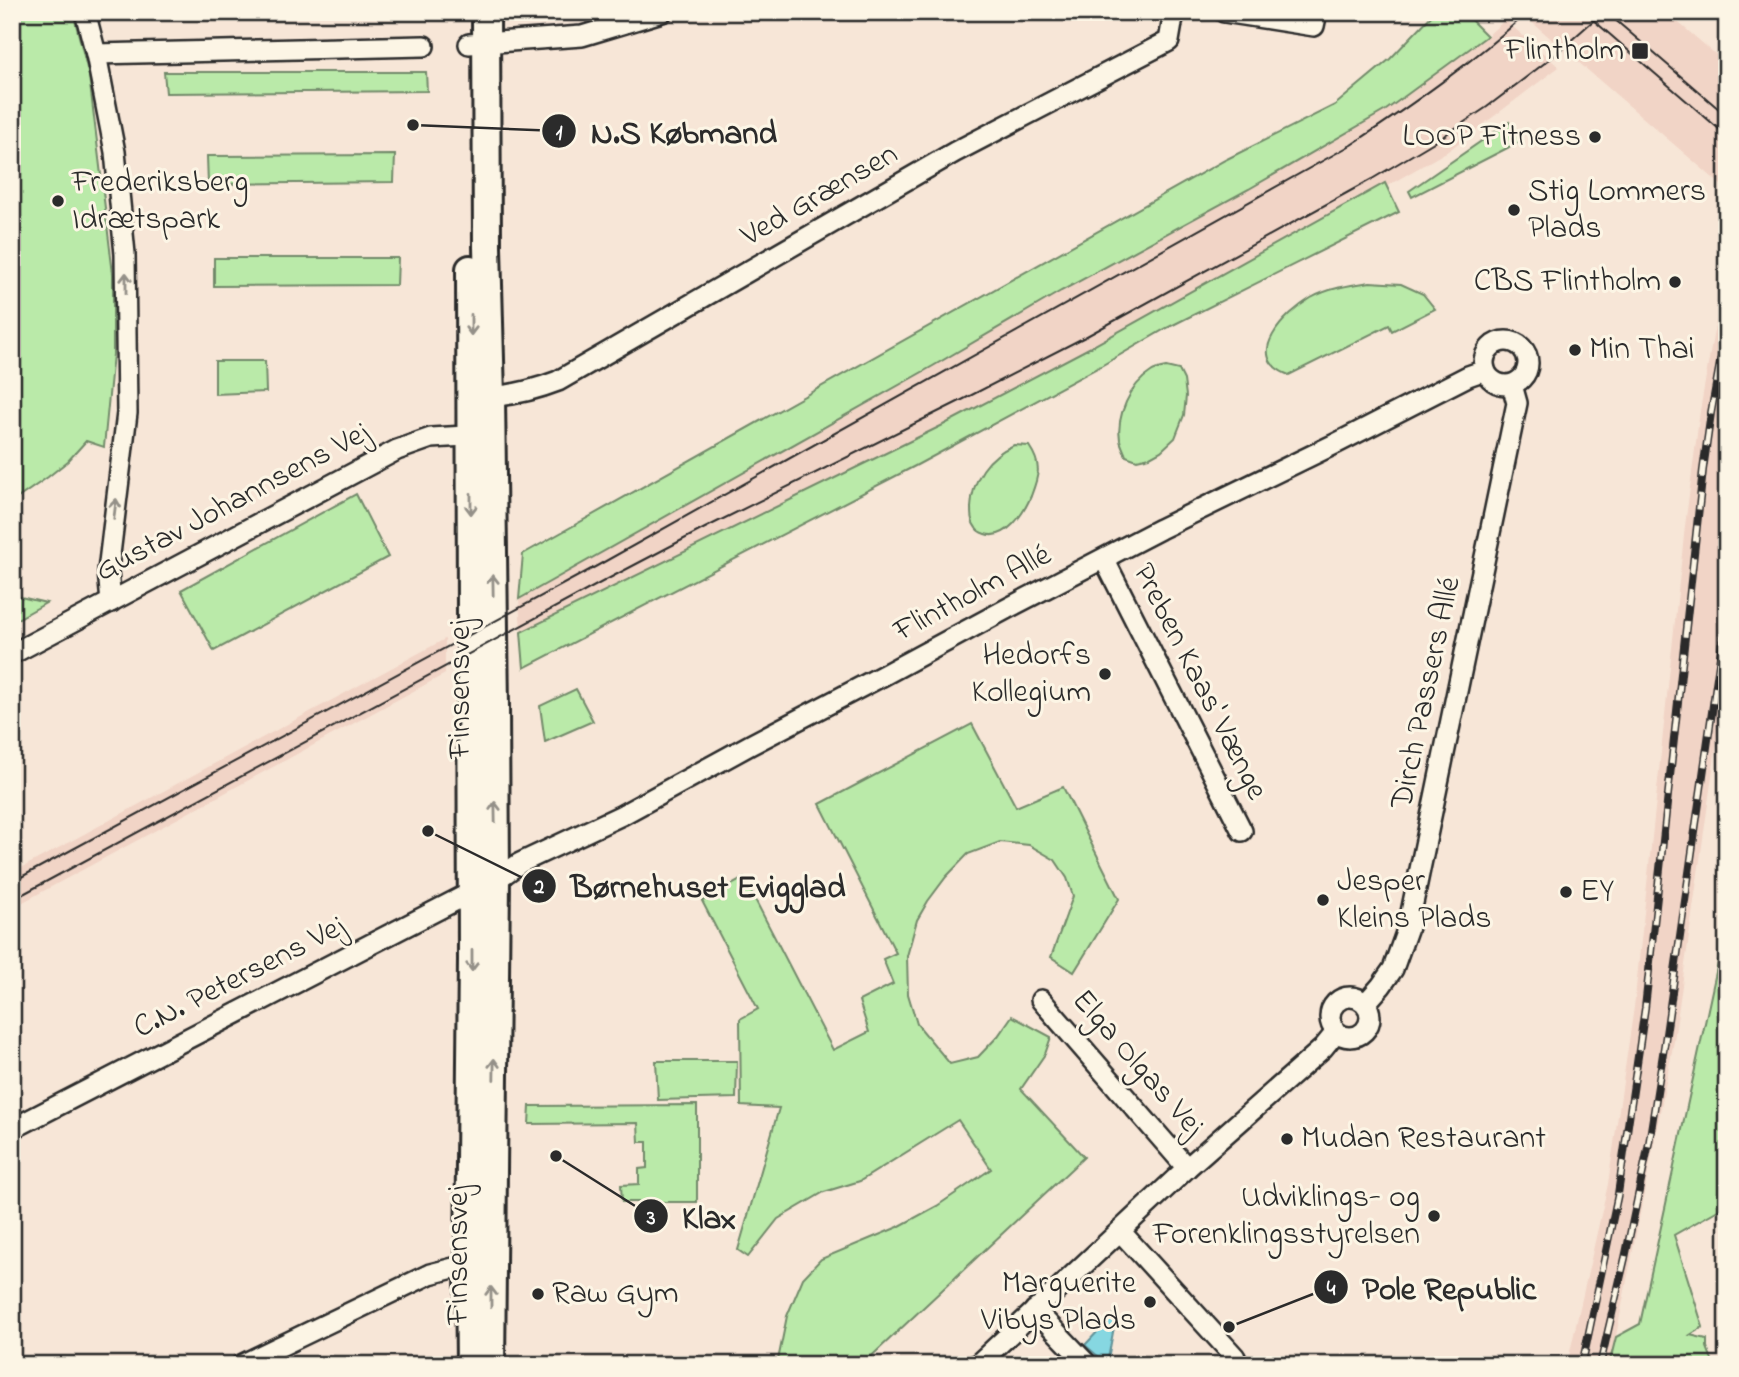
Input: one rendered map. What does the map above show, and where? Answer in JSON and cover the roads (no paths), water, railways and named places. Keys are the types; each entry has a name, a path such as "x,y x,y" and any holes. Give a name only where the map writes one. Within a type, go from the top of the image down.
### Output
{"street":[{"path":"85,12 116,152 125,254 127,413 108,571 111,602"},
{"name":"Finsensvej","path":"468,12 477,43"},
{"name":"Finsensvej","path":"485,12 477,43 481,435 472,892 480,1264 491,1365"},
{"path":"477,43 582,36 662,12"},
{"name":"Ved Grænsen","path":"481,397 537,390 558,381 955,152 1168,41 1174,12"},
{"path":"1223,12 1314,26 1317,12"},
{"path":"96,54 424,46"},
{"path":"1502,341 1517,343 1526,352 1528,368 1519,381 1511,385 1496,382 1485,370 1486,351 1493,344 1502,341"},
{"name":"Flintholm Allé","path":"496,880 520,863 622,815 1010,607 1468,376 1485,370"},
{"name":"Dirch Passers Allé","path":"1366,1003 1393,969 1408,927 1517,403 1511,385"},
{"name":"Finsensvej","path":"470,1365 480,1264 496,880 481,435"},
{"name":"Gustav Johannsens Vej","path":"12,654 397,450 430,438 481,435"},
{"name":"Preben Kaas' Vænge","path":"1104,559 1242,831"},
{"name":"C.N. Petersens Vej","path":"12,1129 496,880"},
{"path":"1348,996 1366,1003 1371,1015 1366,1031 1351,1038 1336,1032 1331,1026 1330,1018 1335,1003 1348,996"},
{"name":"Elga Olgas Vej","path":"1041,1000 1187,1168"},
{"path":"977,1365 1187,1168 1323,1048 1336,1032"},
{"path":"1120,1231 1235,1357 1227,1365"},
{"path":"240,1365 430,1274 480,1264"},
{"path":"1035,1310 1088,1365"}],"water":[{"path":"1117,1311 1107,1364 1085,1345"}],"tram line":[{"path":"12,882 595,567 1351,145 1442,82 1528,12"},
{"path":"1584,12 1727,136"},
{"path":"12,900 705,528 1085,337 1372,179 1487,107 1550,59 1603,12"},
{"path":"1606,12 1727,116"}],"railway":[{"path":"1582,1365 1618,1194 1645,1008 1703,470 1727,324"},
{"path":"1600,1365 1649,1143 1727,607"}],"place":[{"name":"Flintholm","path":"1640,51"},
{"name":"N.S Købmand","path":"413,125"},
{"name":"LOOP Fitness","path":"1595,137"},
{"name":"Frederiksberg Idrætspark","path":"58,201"},
{"name":"Stig Lommers Plads","path":"1514,210"},
{"name":"CBS Flintholm","path":"1675,282"},
{"name":"Min Thai","path":"1575,350"},
{"name":"Hedorfs Kollegium","path":"1105,674"},
{"name":"Børnehuset Evigglad","path":"428,831"},
{"name":"EY","path":"1566,892"},
{"name":"Jesper Kleins Plads","path":"1323,900"},
{"name":"Mudan Restaurant","path":"1287,1139"},
{"name":"Klax","path":"556,1156"},
{"name":"Udviklings- og Forenklingsstyrelsen","path":"1434,1216"},
{"name":"Raw Gym","path":"538,1294"},
{"name":"Marguerite Vibys Plads","path":"1150,1302"},
{"name":"Pole Republic","path":"1229,1327"}]}
